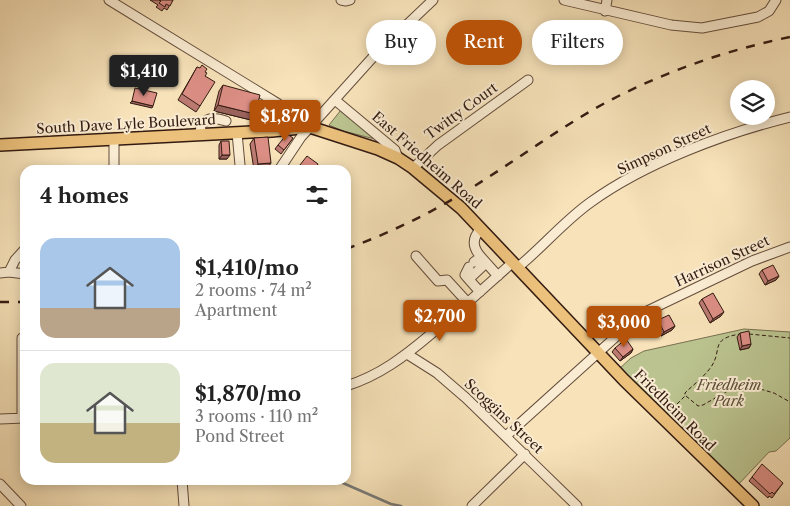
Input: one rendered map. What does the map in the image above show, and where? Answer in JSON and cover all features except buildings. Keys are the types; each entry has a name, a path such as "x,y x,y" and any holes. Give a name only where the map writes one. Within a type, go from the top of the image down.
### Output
{"main road":[{"name":"South Dave Lyle Boulevard","path":"0,145 237,133 310,127 378,149 398,158"},
{"name":"East Friedheim Road","path":"398,158 446,193 514,265"},
{"name":"Friedheim Road","path":"514,265 598,353 752,506"}],"street":[{"path":"109,0 277,103 310,127"},
{"path":"341,0 350,0"},
{"path":"282,165 310,127 374,56 433,0"},
{"path":"564,0 671,25 702,28 758,17 769,11 776,0"},
{"path":"605,11 607,0"},
{"name":"Twitty Court","path":"413,168 438,145 528,80"},
{"name":"East Friedheim Road","path":"335,100 395,150 398,158"},
{"path":"200,135 201,125 208,119 212,117 226,121"},
{"name":"Simpson Street","path":"351,384 375,374 407,354 498,276 590,202 613,188 653,166 725,136 790,117"},
{"path":"237,133 240,165"},
{"path":"114,139 114,165"},
{"path":"469,279 477,263 474,238 481,229"},
{"name":"Harrison Street","path":"506,436 632,322 647,311 752,261 790,247"},
{"path":"4,273 20,254"},
{"path":"416,256 438,281 447,280 468,303"},
{"path":"477,263 498,276"},
{"path":"477,263 465,275 480,292"},
{"path":"4,273 20,274"},
{"name":"Scoggins Street","path":"407,354 444,379 466,398 577,506"},
{"path":"0,419 20,418"},
{"path":"472,506 525,454"},
{"path":"0,484 21,506"},
{"path":"182,485 184,506"}],"path":[{"path":"677,404 713,364 719,344 724,338 743,333 790,338"},
{"path":"685,396 698,406 703,405 743,384 774,393 790,402"}],"green space":[{"path":"341,110 375,139 343,131 329,125"},
{"name":"Friedheim Park","path":"744,329 790,332 790,438 776,451 769,452 737,486 619,369 631,358 644,351"}],"waterway":[{"path":"347,485 391,504 401,506"}],"railway":[{"path":"351,247 395,229 442,205 579,118 641,85 714,57 790,37"},
{"path":"0,302 20,302"}]}
